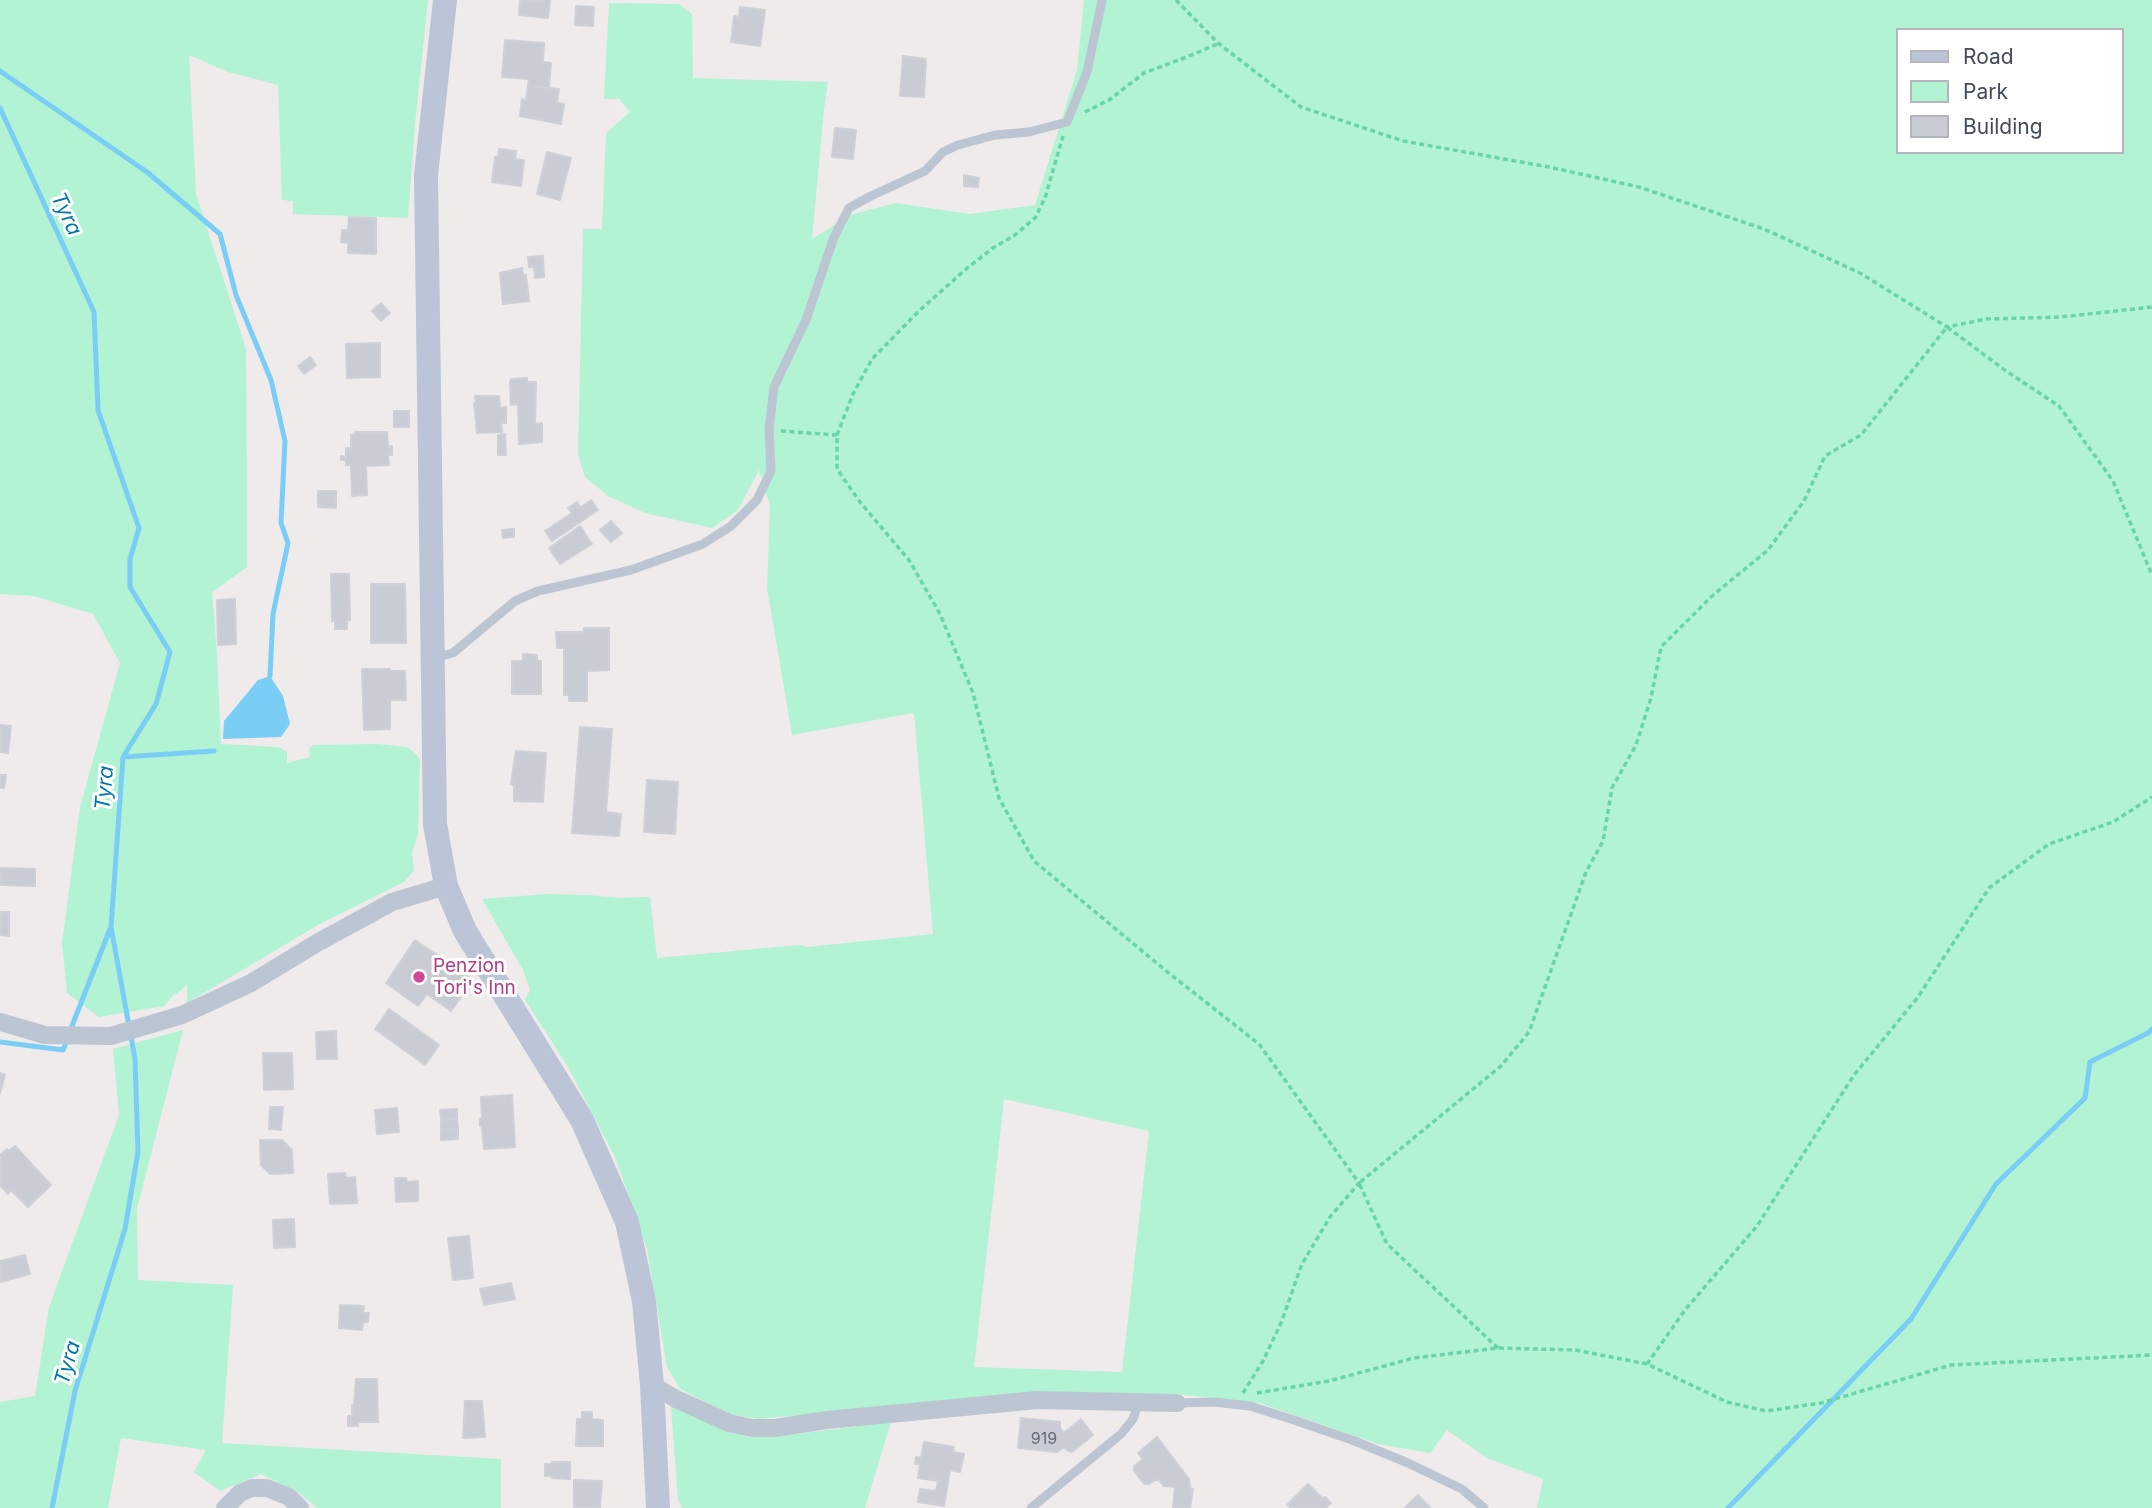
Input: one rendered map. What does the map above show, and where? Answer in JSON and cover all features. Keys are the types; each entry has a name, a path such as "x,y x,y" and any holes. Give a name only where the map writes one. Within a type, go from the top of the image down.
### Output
{"street":[{"path":"445,0 426,175 435,824 446,886 466,931 582,1120 626,1222 644,1301 652,1385 658,1508"},
{"path":"0,1021 45,1035 111,1036 123,1033 193,1009 251,983 392,902 446,886"},
{"path":"652,1385 729,1423 752,1428 774,1428 827,1420 1037,1400 1177,1403"},
{"path":"225,1508 240,1493 252,1488 267,1488 289,1497 300,1508"}],"lane":[{"path":"433,658 453,653 515,601 538,591 631,570 703,544 731,526 757,500 771,471 769,429 774,387 806,320 834,237 849,208 925,171 943,152 958,145 995,135 1029,132 1067,122 1087,72 1102,0"},
{"path":"1031,1508 1121,1434 1133,1419 1139,1402"},
{"path":"1177,1403 1214,1402 1250,1406 1291,1419 1408,1463 1462,1489 1484,1508"}],"path":[{"path":"1176,0 1218,43 1301,107 1404,141 1549,167 1639,187 1764,229 1860,273 1947,327 2059,406 2113,481 2152,575"},
{"path":"1218,43 1144,73 1108,100 1067,122 1045,198 1035,218 965,270 919,311 872,359 853,394 837,435 837,469 860,502 909,560 940,614 973,693 999,798 1034,861 1259,1044 1359,1183 1387,1244 1498,1348"},
{"path":"2152,307 2061,317 1986,319 1947,327 1861,435 1825,456 1804,501 1768,550 1712,596 1661,647 1651,698 1636,745 1612,788 1604,841 1586,872 1529,1032 1501,1066 1359,1183 1330,1217 1302,1264 1264,1361 1242,1395 1329,1381 1414,1358 1498,1348 1575,1350 1647,1364 1727,1402 1766,1411 1821,1403 1951,1365 2152,1355"},
{"path":"769,429 837,435"},
{"path":"1647,1364 1685,1310 1757,1226 1854,1075 1918,997 1989,888 2049,844 2113,822 2152,797"}],"green space":[{"path":"0,0 428,0 408,218 293,214 293,201 282,200 278,85 228,72 189,55 196,194 246,349 247,567 212,592 221,744 278,747 287,752 287,763 310,757 309,749 313,745 377,744 407,747 420,760 418,834 412,853 414,870 404,882 318,925 187,1003 187,985 175,993 164,1006 99,1017 67,993 62,943 80,807 120,663 93,614 34,596 0,594"},
{"path":"1084,0 2152,0 2152,1508 1537,1508 1543,1479 1487,1458 1447,1430 1430,1453 1378,1444 1260,1403 1175,1394 970,1399 758,1419 728,1414 680,1389 667,1367 647,1249 616,1159 568,1067 525,1000 530,990 523,970 482,899 547,894 650,897 657,958 933,934 914,713 792,735 767,588 770,506 759,470 738,510 712,528 645,513 608,496 585,477 578,455 583,229 602,229 606,133 630,112 619,99 604,99 609,3 679,4 692,14 693,78 828,82 812,239 850,215 895,203 970,214 1035,205 1077,70","holes":["1004,1099 1149,1131 1122,1372 974,1367"]},
{"path":"183,1030 137,1209 138,1280 233,1285 222,1443 501,1459 501,1508 317,1508 298,1492 261,1474 220,1491 194,1472 206,1450 121,1438 108,1508 0,1508 0,1402 35,1396 49,1307 119,1115 113,1049"},
{"path":"671,1406 747,1437 773,1437 891,1422 865,1508 682,1508 678,1500"}],"water":[{"path":"270,676 283,696 290,724 281,737 223,739 224,721 258,680"}],"building":[{"path":"520,0 550,0 548,18 519,15"},
{"path":"576,6 594,7 593,26 575,25"},
{"path":"740,7 765,10 760,46 731,42 734,16 739,17"},
{"path":"505,40 544,43 543,62 551,63 549,88 528,86 529,79 502,77"},
{"path":"903,56 926,59 924,97 900,96"},
{"path":"528,86 559,89 557,103 564,104 561,124 520,116 522,99 526,101"},
{"path":"835,128 856,130 853,159 832,157"},
{"path":"499,149 516,151 515,159 524,160 521,186 492,182 495,157 498,157"},
{"path":"547,152 571,158 560,200 537,194"},
{"path":"964,175 979,178 978,187 964,186"},
{"path":"349,217 376,218 376,254 348,253 348,243 341,242 342,230 348,230"},
{"path":"543,256 544,277 535,278 534,267 529,267 528,257"},
{"path":"522,268 523,275 526,275 529,301 503,304 500,273"},
{"path":"381,303 390,313 381,321 372,311"},
{"path":"380,343 380,377 347,378 346,344"},
{"path":"310,357 316,365 304,374 298,366"},
{"path":"527,378 527,382 536,382 535,424 542,423 542,442 519,444 518,404 511,405 510,382 511,379"},
{"path":"475,396 499,396 500,408 506,407 506,423 501,423 502,432 477,433"},
{"path":"394,411 409,411 409,427 394,427"},
{"path":"355,432 387,432 388,447 392,446 392,455 388,455 389,465 366,466 367,495 352,496 351,465 346,465 346,460 341,460 341,456 346,457 346,448 351,448 351,435 355,435"},
{"path":"505,434 506,455 498,455 498,435"},
{"path":"318,491 336,491 336,508 318,507"},
{"path":"591,500 598,510 552,541 545,531 572,513 568,508 577,502 580,508"},
{"path":"611,521 622,533 611,542 600,530"},
{"path":"580,526 592,544 560,564 549,548"},
{"path":"514,529 514,537 503,538 502,530"},
{"path":"331,574 349,574 350,620 347,620 347,629 335,629 335,620 332,621"},
{"path":"371,584 405,584 406,643 371,643"},
{"path":"235,599 236,644 218,645 217,600"},
{"path":"584,628 609,628 609,670 587,671 587,701 569,701 569,695 564,695 564,648 557,648 556,632 584,632"},
{"path":"523,654 537,655 537,661 541,661 541,694 512,694 512,661 523,661"},
{"path":"362,669 405,671 406,700 390,700 390,729 364,730"},
{"path":"0,725 11,726 8,753 0,752"},
{"path":"580,727 612,729 606,812 621,814 619,836 572,833"},
{"path":"516,751 546,753 543,802 514,801 514,785 511,784"},
{"path":"0,775 6,775 4,788 0,788"},
{"path":"647,780 678,782 675,834 644,832"},
{"path":"0,868 35,869 35,886 0,885"},
{"path":"0,912 9,912 9,936 0,935"},
{"path":"415,940 473,980 451,1011 427,994 418,1006 386,983"},
{"path":"389,1009 439,1045 425,1065 375,1029"},
{"path":"336,1031 337,1059 317,1059 316,1032"},
{"path":"263,1053 292,1053 293,1089 264,1090"},
{"path":"0,1073 5,1075 0,1093"},
{"path":"512,1095 515,1147 484,1149 480,1126 481,1097"},
{"path":"270,1107 283,1107 281,1130 269,1129"},
{"path":"397,1108 399,1132 377,1134 375,1110"},
{"path":"457,1109 457,1119 441,1120 440,1110"},
{"path":"457,1119 458,1129 441,1130 441,1120"},
{"path":"458,1129 458,1139 441,1140 441,1130"},
{"path":"260,1140 282,1140 292,1150 293,1173 270,1174 261,1165"},
{"path":"15,1146 51,1185 28,1207 11,1190 8,1194 0,1185 0,1155"},
{"path":"345,1173 346,1178 355,1177 357,1203 330,1204 328,1174"},
{"path":"395,1178 406,1178 407,1182 418,1181 418,1201 396,1202"},
{"path":"294,1219 295,1247 274,1248 273,1220"},
{"path":"469,1236 473,1278 453,1280 448,1238"},
{"path":"25,1255 30,1274 0,1282 0,1261"},
{"path":"511,1283 515,1299 484,1305 480,1289"},
{"path":"340,1305 364,1306 363,1313 369,1313 368,1322 363,1322 362,1330 339,1328"},
{"path":"356,1379 377,1379 378,1422 358,1422 358,1426 348,1426 348,1416 352,1416 354,1405"},
{"path":"465,1401 482,1401 485,1437 463,1438"},
{"path":"582,1412 592,1412 592,1419 603,1420 603,1446 576,1446 577,1419 582,1419"},
{"path":"1021,1418 1060,1422 1064,1433 1081,1419 1093,1435 1072,1452 1064,1447 1057,1452 1018,1448"},
{"path":"1157,1437 1189,1479 1190,1488 1193,1489 1190,1508 1173,1508 1175,1487 1164,1486 1159,1480 1144,1484 1134,1471 1134,1466 1143,1459 1138,1453"},
{"path":"924,1442 954,1447 953,1452 964,1454 960,1472 950,1470 944,1506 918,1502 920,1489 936,1491 938,1481 918,1478 920,1464 915,1464 916,1457 921,1458"},
{"path":"570,1462 570,1479 545,1476 545,1464"},
{"path":"574,1480 602,1481 600,1507 574,1507"},
{"path":"1308,1484 1331,1503 1326,1508 1291,1508 1287,1505"},
{"path":"1418,1495 1430,1508 1405,1508"}],"waterway":[{"path":"0,71 147,172 220,234 236,295 271,380 285,441 281,523 288,543 273,614 270,676"},
{"name":"Tyra","path":"0,108 94,312 98,410 139,528 130,559 130,587 170,652 156,704 123,757 111,927 135,1059 138,1152 125,1229 75,1391 52,1508"},
{"path":"123,757 214,751"},
{"path":"70,1031 110,929"},
{"path":"1728,1508 1911,1319 1996,1184 2085,1098 2090,1062 2152,1029"},
{"path":"0,1042 63,1050 67,1040"}],"place":[{"name":"Penzion Tori's Inn","path":"419,977"}]}
